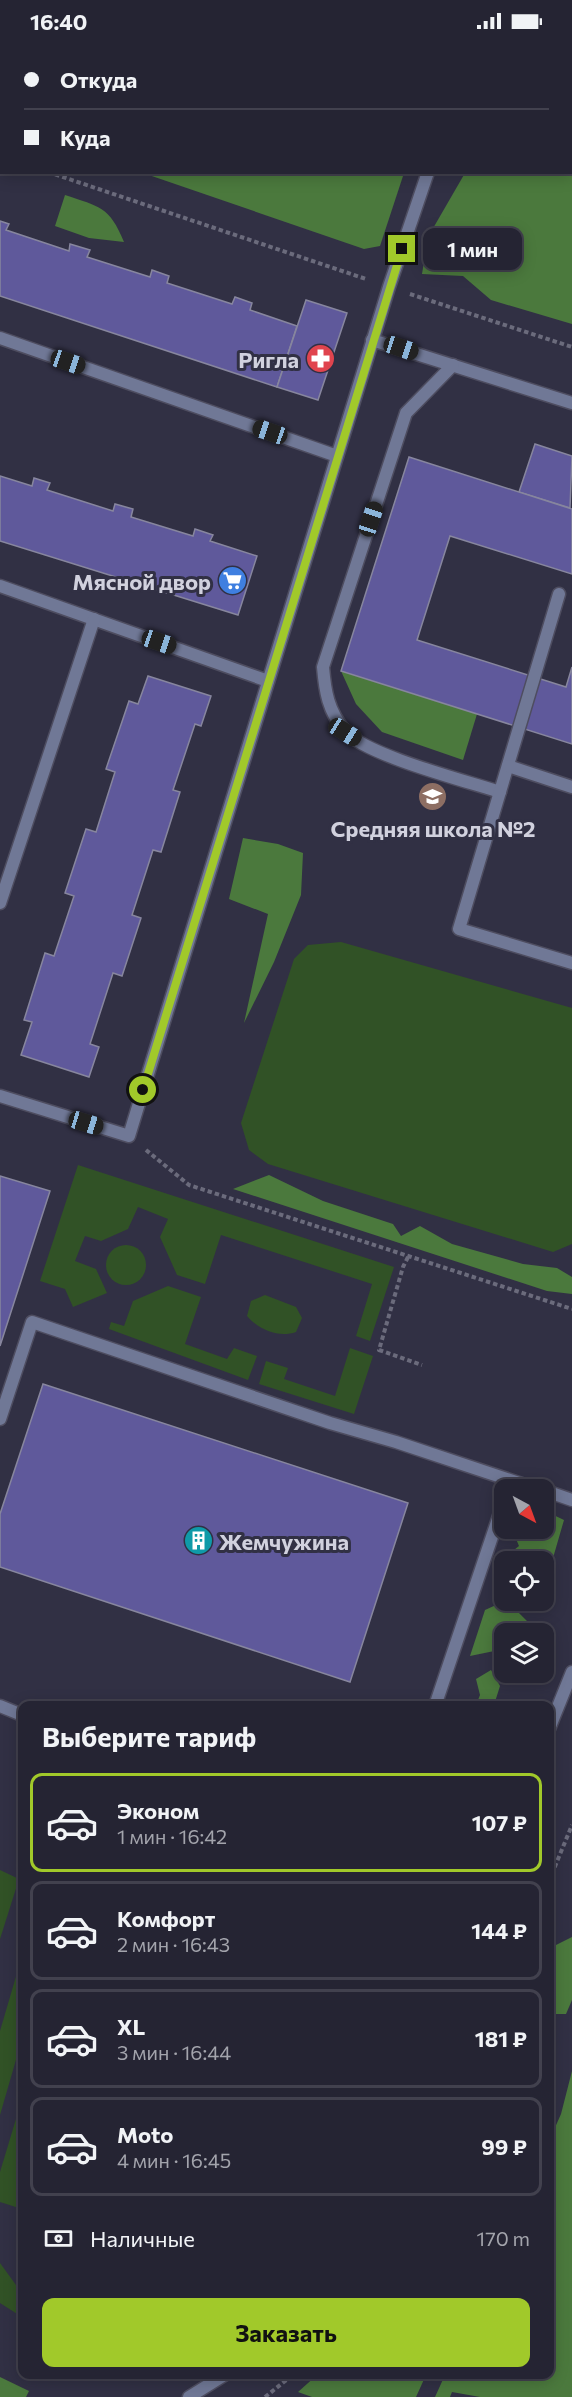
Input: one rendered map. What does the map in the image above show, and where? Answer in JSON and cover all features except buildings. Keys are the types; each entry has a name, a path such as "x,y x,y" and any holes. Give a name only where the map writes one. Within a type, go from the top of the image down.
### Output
{"street":[{"path":"0,1096 129,1136 372,340 427,174"},
{"path":"0,338 337,456"},
{"path":"372,340 572,403"},
{"path":"453,365 406,413 323,667 326,700 345,732 377,752 500,792"},
{"path":"0,586 268,681"},
{"path":"559,594 459,929 572,963"},
{"path":"0,903 94,619"},
{"path":"508,766 572,787"},
{"path":"0,1419 32,1322 330,1423 396,1442 494,1479"},
{"path":"554,1494 572,1500"},
{"path":"437,1701 494,1531"},
{"path":"554,1717 572,1672"},
{"path":"0,1707 18,1714"},
{"path":"189,2397 218,2379"}],"path":[{"path":"64,175 389,287 572,347"},
{"path":"129,1136 189,1185 572,1309"},
{"path":"408,1257 379,1350 422,1365"},
{"path":"554,1869 572,1825"},
{"path":"265,2397 288,2379"}],"green space":[{"path":"146,174 404,174 380,246 364,249"},
{"path":"464,174 572,174 572,324 491,300 463,276 422,274 428,237"},
{"path":"65,195 87,202 108,214 124,242 89,238 55,226"},
{"path":"341,671 477,714 463,760 382,732 356,704"},
{"path":"243,838 278,844 303,853 301,895 274,962 244,1023 268,914 229,899"},
{"path":"341,942 572,1008 572,1244 553,1252 268,1164 249,1150 241,1123 294,959 308,945"},
{"path":"78,1165 394,1267 370,1341 356,1336 372,1284 221,1235 205,1284 177,1275 160,1237 168,1219 138,1207 128,1229 101,1241 85,1236 75,1261 96,1269 107,1293 73,1307 65,1289 40,1281"},
{"path":"269,1175 323,1201 393,1224 401,1236 420,1226 452,1244 523,1264 557,1268 572,1277 572,1294 547,1291 233,1189"},
{"path":"126,1245 134,1246 140,1251 145,1257 145,1273 140,1279 134,1284 126,1285 118,1284 112,1279 107,1273 106,1265 107,1257 112,1251 118,1246"},
{"path":"168,1286 201,1297 185,1344 227,1359 234,1348 257,1356 248,1380 109,1329 111,1322 124,1326 133,1301"},
{"path":"265,1295 296,1307 302,1318 296,1332 283,1334 270,1332 247,1316 251,1301"},
{"path":"350,1348 373,1356 354,1414 259,1384 266,1361 288,1368 284,1379 335,1396"},
{"path":"554,1515 564,1520 554,1555 554,1551 513,1551 519,1546 516,1539 554,1539"},
{"path":"494,1606 494,1611 517,1611 527,1621 526,1623 494,1623 494,1651 470,1656 485,1610"},
{"path":"491,1670 494,1683 498,1683 500,1686 495,1701 478,1701 480,1695 476,1679"},
{"path":"0,1870 18,1879 18,1882 0,1939"},
{"path":"572,1937 572,2000 566,2014 554,2014 554,1946"},
{"path":"18,1970 18,2053 0,2115 0,2031"},
{"path":"572,2071 572,2397 480,2397 452,2392 450,2397 435,2397 443,2379 554,2379 554,2130 561,2114"},
{"path":"18,2112 18,2208 0,2202 0,2172"},
{"path":"0,2263 18,2286 18,2314 0,2303"},
{"path":"0,2377 29,2391 26,2397 0,2397"},
{"path":"313,2379 424,2379 416,2397 312,2397 298,2392"}],"place":[{"name":"Ригла","path":"320,359"},
{"name":"Мясной двор","path":"232,581"},
{"name":"Средняя школа №2","path":"433,796"},
{"name":"Жемчужина","path":"198,1541"}],"route":[{"path":"143,1090 402,249"}]}
